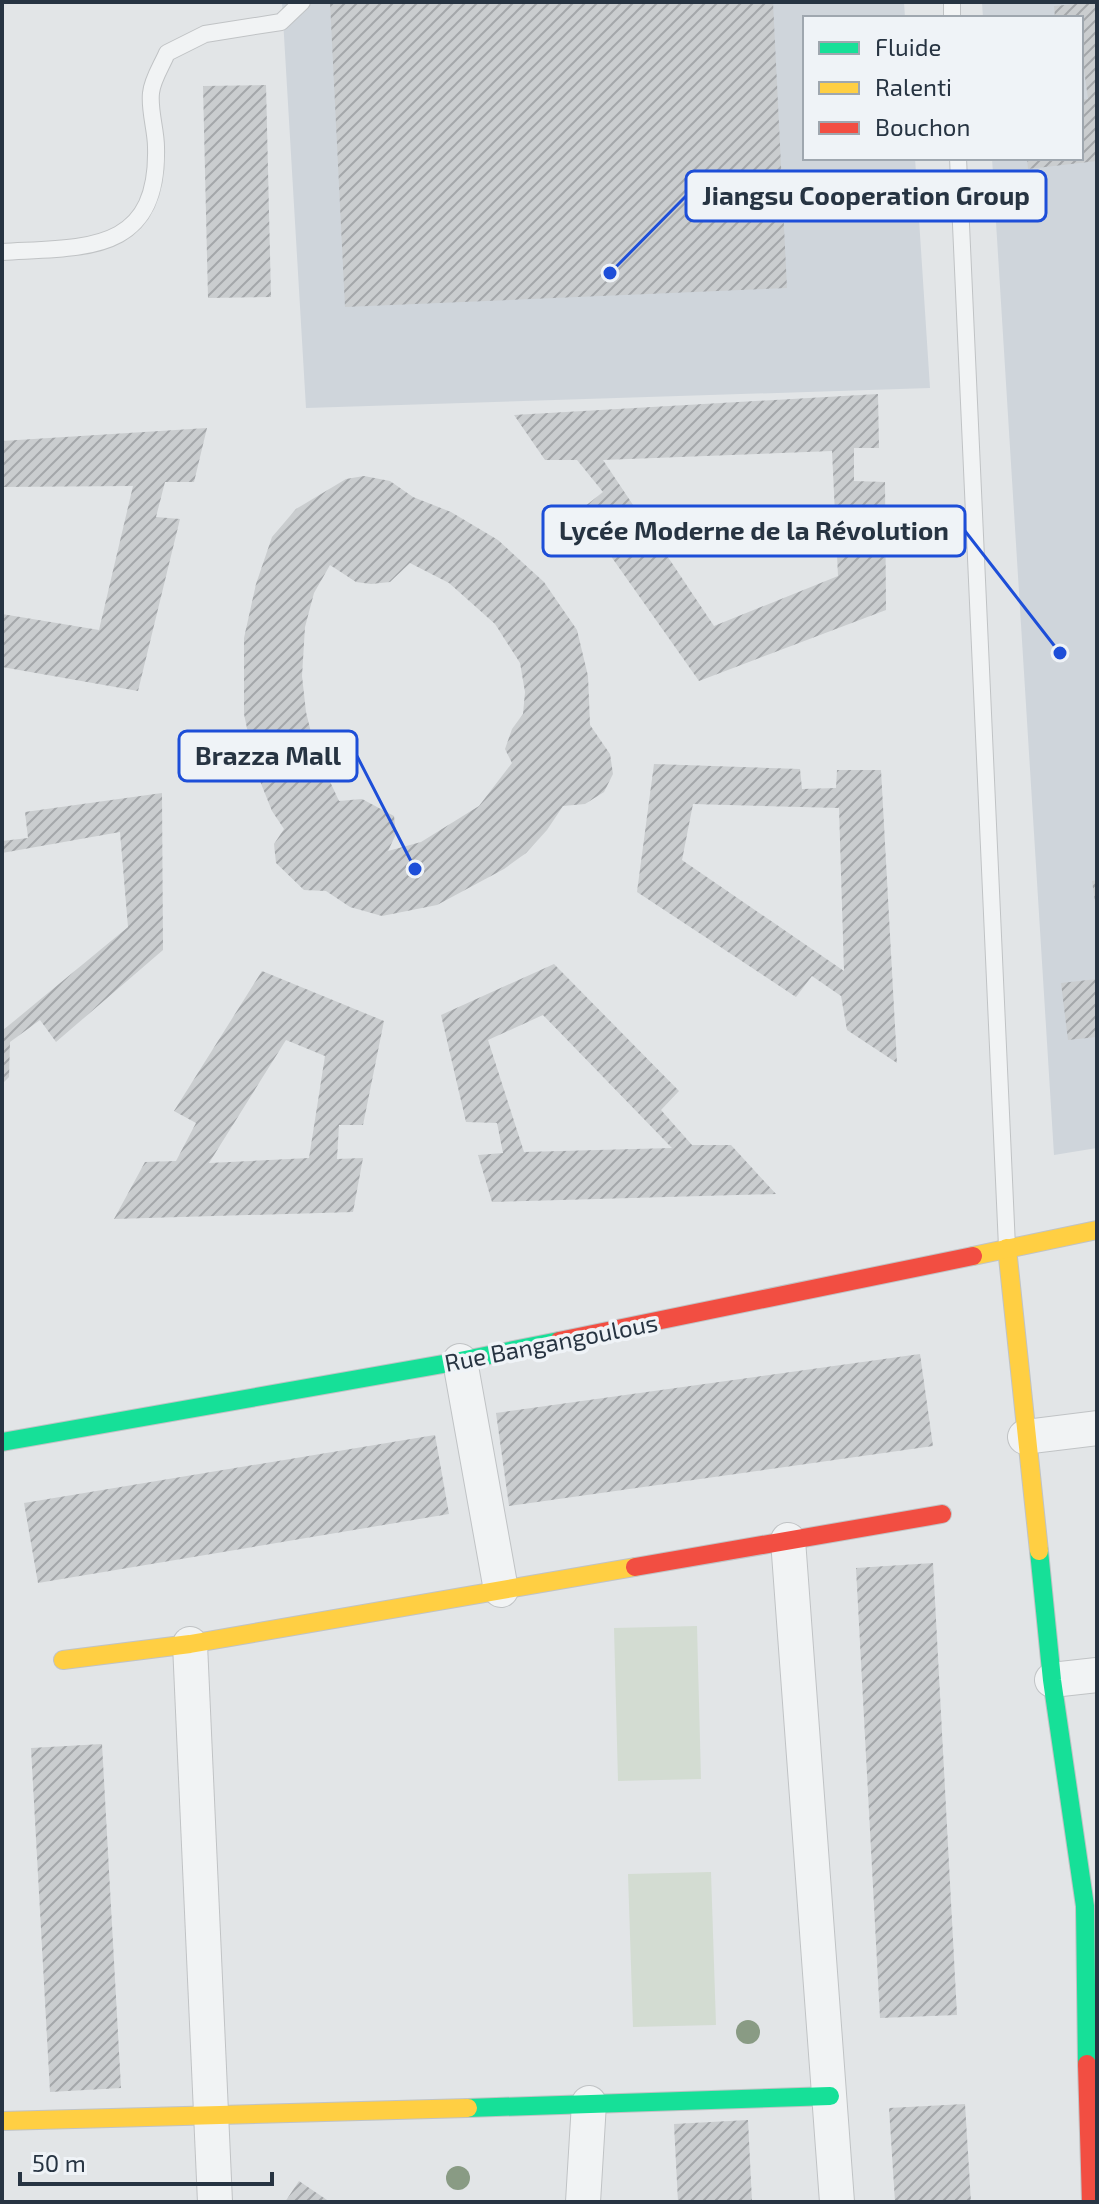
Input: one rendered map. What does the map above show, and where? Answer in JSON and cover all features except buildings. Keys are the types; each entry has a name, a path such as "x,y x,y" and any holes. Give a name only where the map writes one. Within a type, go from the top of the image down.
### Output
{"street":[{"name":"Rue Bangangoulous","path":"2,1442 460,1361 1097,1230"},
{"path":"1007,1248 1052,1680 1091,1906 1091,2202"},
{"path":"460,1361 501,1590"},
{"path":"1025,1437 1097,1428"},
{"path":"63,1660 190,1644 942,1514"},
{"path":"788,1540 837,2202"},
{"path":"190,1644 215,2202"},
{"path":"1052,1680 1097,1675"},
{"path":"2,2121 830,2096"},
{"path":"583,2202 589,2103"}],"lane":[{"path":"2,252 86,247 118,235 140,219 153,193 156,149 150,91 167,53 205,34 281,22 302,2"},
{"path":"958,160 1007,1248"}],"shaded area":[{"path":"282,2 904,2 905,16 803,16 803,160 915,160 930,388 306,408"},
{"path":"982,2 1097,2 1097,1148 1054,1155 992,160 1083,160 1083,16 983,16"},
{"path":"697,1626 701,1779 618,1781 614,1628"},
{"path":"711,1872 716,2025 633,2027 628,1874"}],"traffic: fast":[{"path":"2,1442 559,1341"},
{"path":"1039,1551 1052,1680 1085,1906 1087,2064"},
{"path":"468,2108 830,2096"}],"traffic: slow":[{"path":"973,1256 1097,1230"},
{"path":"1007,1248 1039,1551"},
{"path":"63,1660 190,1644 635,1567"},
{"path":"2,2121 468,2108"}],"traffic: jam":[{"path":"559,1341 973,1256"},
{"path":"635,1567 942,1514"},
{"path":"1087,2064 1091,2202"}],"place":[{"name":"Jiangsu Cooperation Group","path":"610,273"},
{"name":"Lycée Moderne de la Révolution","path":"1060,653"},
{"name":"Brazza Mall","path":"415,869"}]}
